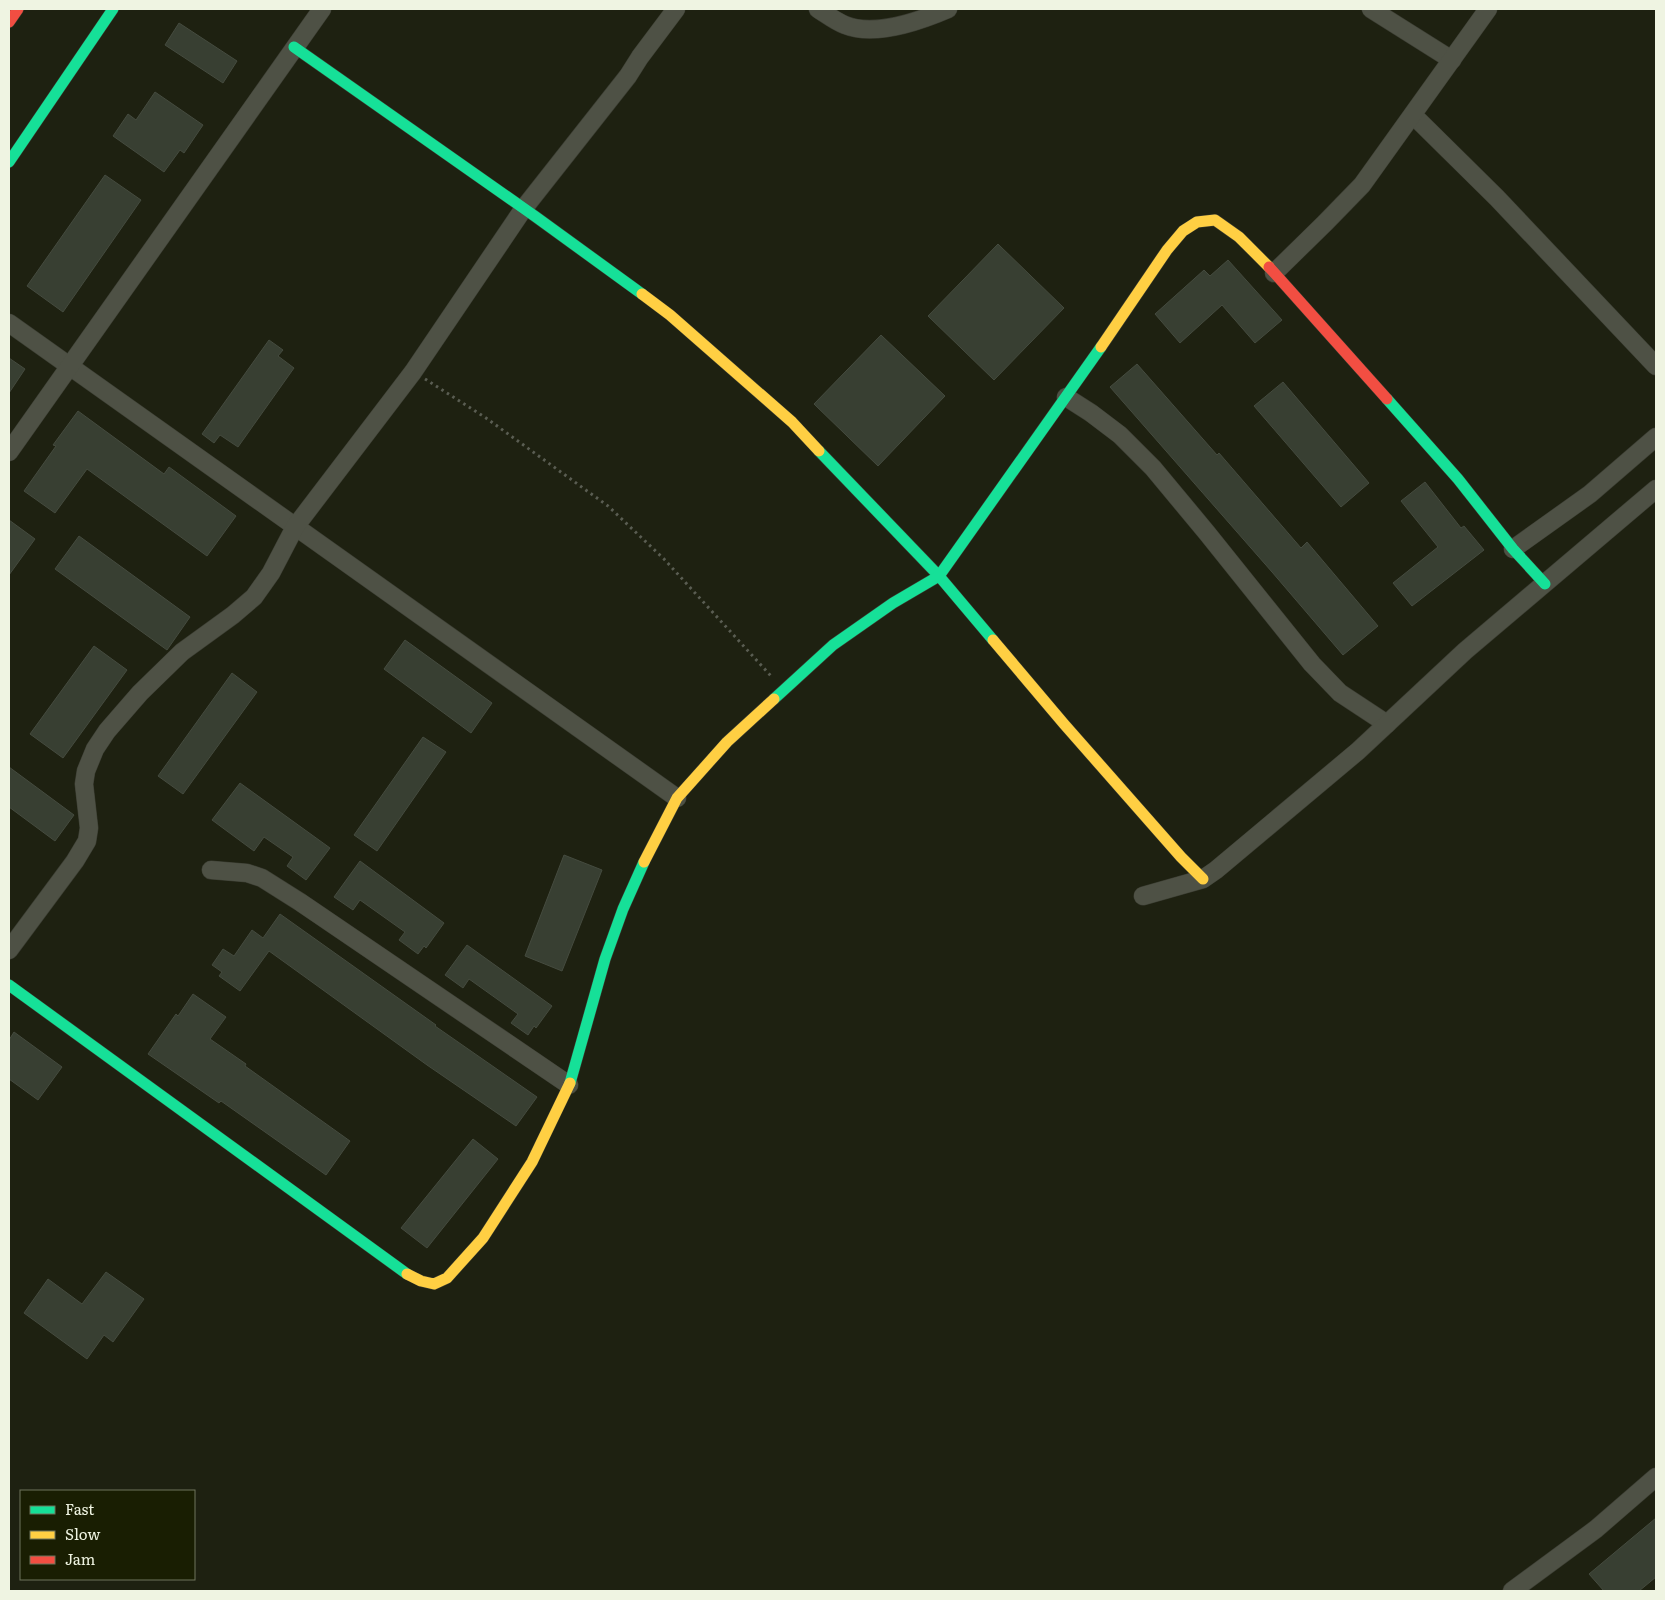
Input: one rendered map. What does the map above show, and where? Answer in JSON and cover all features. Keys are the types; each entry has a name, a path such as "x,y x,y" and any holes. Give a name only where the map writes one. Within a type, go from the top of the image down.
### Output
{"street":[{"path":"9,22 18,9"},
{"path":"9,162 113,9"},
{"path":"9,452 322,9"},
{"path":"9,950 75,861 87,841 89,828 84,784 86,771 95,749 107,730 140,693 182,652 233,615 254,597 271,573 295,527 413,372 524,208 628,76 676,9"},
{"path":"818,9 846,25 866,30 898,26 948,9"},
{"path":"1371,9 1452,60"},
{"path":"1274,273 1362,184 1488,9"},
{"path":"294,48 524,208 670,315 792,422 939,576 1064,724 1181,858 1203,880"},
{"path":"1413,115 1497,198 1656,366"},
{"path":"9,985 403,1272 421,1281 434,1284 448,1278 483,1238 532,1162 569,1085 605,959 623,909 654,841 677,798 726,742 833,644 893,603 939,576 1167,250 1183,231 1196,222 1215,220 1238,237 1274,273 1458,479 1544,584"},
{"path":"9,322 677,798"},
{"path":"1066,397 1120,435 1207,532 1312,664 1340,693 1387,724"},
{"path":"1514,549 1590,494 1656,437"},
{"path":"1143,896 1203,880 1343,763 1465,651 1656,489"},
{"path":"211,870 247,873 262,878 569,1085"},
{"path":"1512,1591 1596,1529 1656,1477"}],"path":[{"path":"413,372 486,418 608,506 664,559 784,690"}],"building":[{"path":"179,23 237,61 223,83 165,45"},
{"path":"155,92 203,125 184,153 180,150 164,172 113,136 128,114 136,120"},
{"path":"105,175 141,200 63,312 27,286"},
{"path":"998,244 1064,308 994,380 928,316"},
{"path":"1228,260 1282,320 1255,343 1222,305 1180,343 1155,314 1204,270 1210,276"},
{"path":"881,335 945,396 878,466 814,404"},
{"path":"269,340 283,350 278,356 294,368 238,447 220,435 214,443 202,434"},
{"path":"9,358 25,369 9,393"},
{"path":"1137,364 1217,455 1219,453 1301,548 1307,542 1378,626 1343,655 1110,387"},
{"path":"1283,382 1369,483 1341,507 1254,406"},
{"path":"78,411 164,474 169,467 236,516 207,556 87,469 55,513 24,491 56,446 53,445"},
{"path":"1425,482 1461,528 1464,526 1484,550 1412,606 1393,583 1438,547 1401,501"},
{"path":"9,520 35,539 9,575"},
{"path":"79,536 190,617 167,650 55,569"},
{"path":"405,640 492,703 471,733 384,669"},
{"path":"94,646 127,670 63,758 30,734"},
{"path":"232,673 257,692 183,794 158,776"},
{"path":"423,737 446,752 377,851 354,835"},
{"path":"9,767 74,815 55,841 9,807"},
{"path":"240,783 330,848 306,880 287,866 293,857 264,837 254,851 212,820"},
{"path":"564,855 602,870 562,971 525,956"},
{"path":"360,861 444,923 426,948 424,946 418,954 399,940 405,932 360,900 353,910 334,897"},
{"path":"280,914 537,1097 516,1126 427,1065 269,951 240,991 219,976 222,972 212,965 223,949 234,956 252,930 263,938"},
{"path":"467,945 552,1006 536,1028 534,1026 528,1035 511,1023 518,1014 469,979 463,988 445,975"},
{"path":"193,994 226,1017 210,1039 350,1141 326,1175 221,1101 219,1103 148,1054 176,1014 178,1016"},
{"path":"14,1032 62,1067 38,1100 9,1079 9,1040"},
{"path":"473,1139 498,1159 427,1248 401,1228"},
{"path":"106,1272 144,1299 113,1342 104,1335 87,1359 24,1313 48,1279 82,1304"},
{"path":"1656,1518 1656,1577 1639,1591 1604,1591 1589,1574"}],"traffic: fast":[{"path":"9,162 113,9"},
{"path":"294,47 642,294"},
{"path":"774,699 833,645 893,603 939,576 1101,347"},
{"path":"1387,399 1458,479 1513,549 1545,584"},
{"path":"819,451 939,576 993,640"},
{"path":"570,1083 605,959 623,909 644,862"},
{"path":"9,985 407,1274"}],"traffic: slow":[{"path":"1101,347 1167,250 1183,231 1197,222 1215,220 1239,237 1269,267"},
{"path":"642,294 670,315 792,422 819,451"},
{"path":"993,640 1064,724 1181,857 1203,879"},
{"path":"644,862 677,798 727,742 774,699"},
{"path":"407,1274 421,1281 434,1284 447,1278 483,1238 532,1162 570,1083"}],"traffic: jam":[{"path":"9,22 18,9"},
{"path":"1269,267 1387,399"}]}
